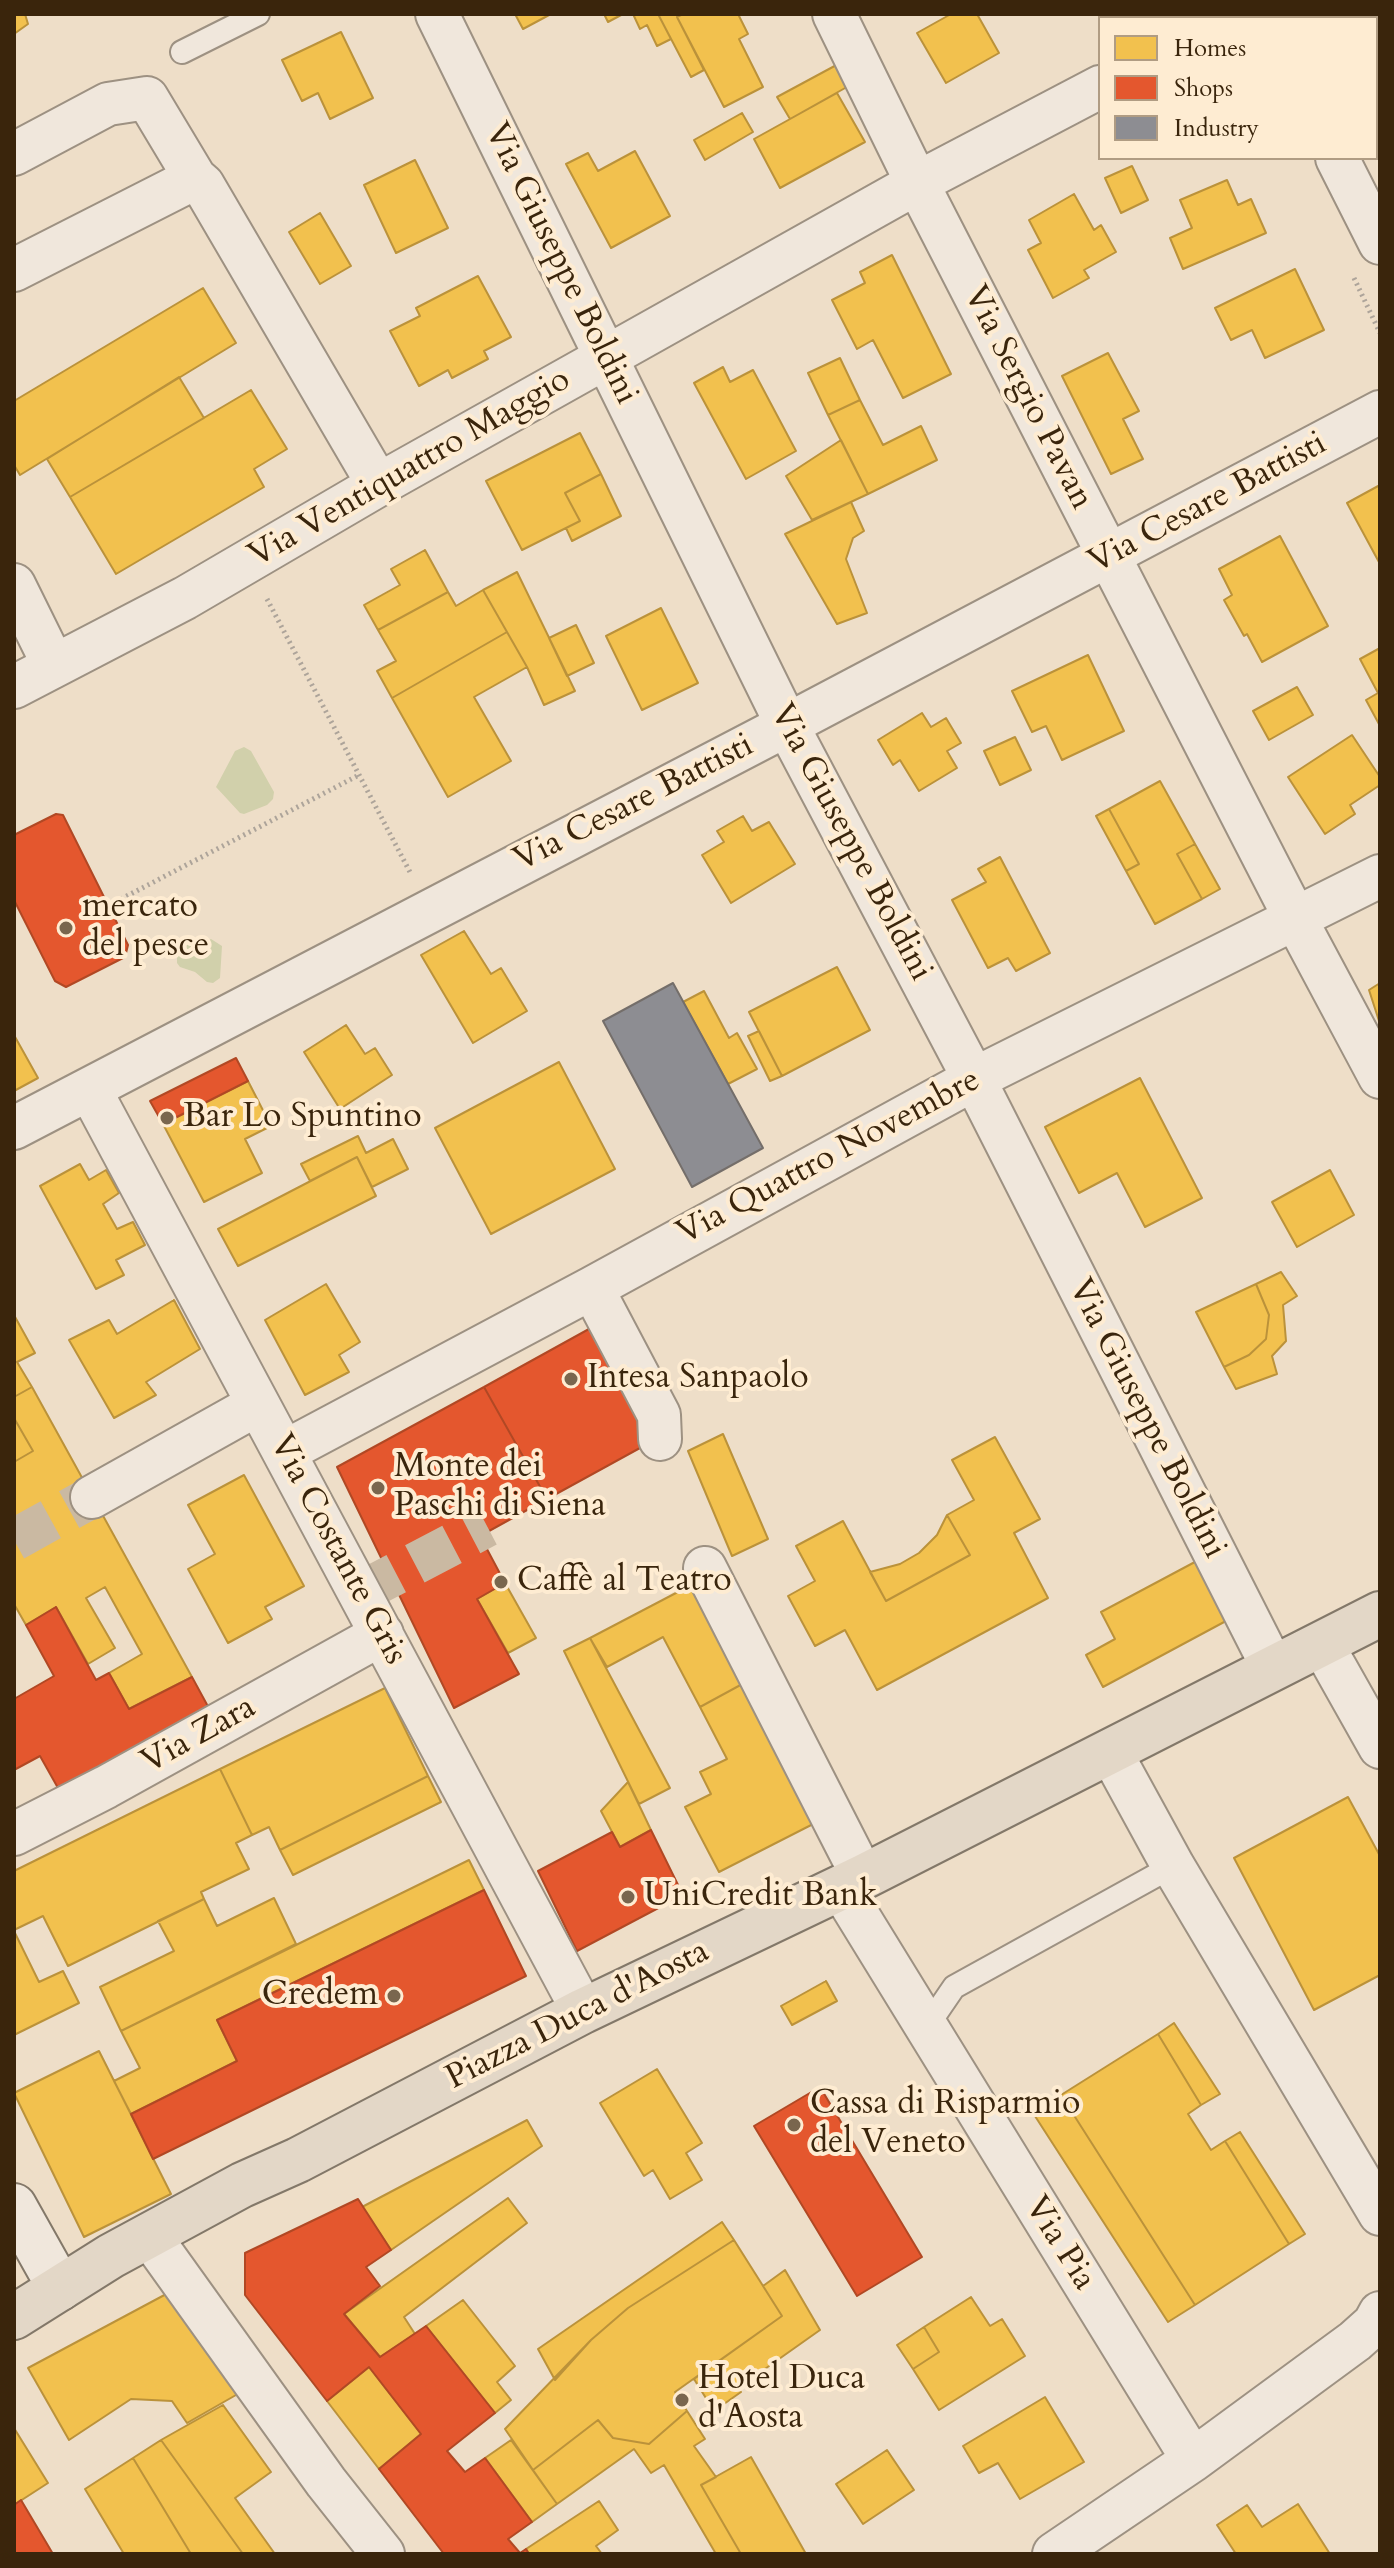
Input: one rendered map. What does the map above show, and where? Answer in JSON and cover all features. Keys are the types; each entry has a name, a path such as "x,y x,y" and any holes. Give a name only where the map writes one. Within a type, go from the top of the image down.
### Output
{"main road":[{"name":"Piazza Duca d'Aosta","path":"14,2317 149,2235 583,2011 852,1883 1380,1614"}],"street":[{"name":"Via Giuseppe Boldini","path":"437,14 787,725 974,1079 1273,1668"},
{"name":"Via Sergio Pavan","path":"834,14 917,183 1380,1077"},
{"name":"Via Ventiquattro Maggio","path":"24,672 198,591 380,484 917,183 1098,88"},
{"path":"14,154 108,104 147,98 195,178 203,185 380,484"},
{"path":"1338,160 1380,243"},
{"path":"14,270 195,178"},
{"name":"Via Cesare Battisti","path":"14,1128 1380,412"},
{"path":"14,585 24,672"},
{"name":"Via Quattro Novembre","path":"284,1452 974,1079 1380,876"},
{"name":"Via Costante Gris","path":"90,1090 583,2011"},
{"path":"592,1288 659,1415 660,1439"},
{"path":"92,1497 258,1404"},
{"name":"Via Pia","path":"705,1568 852,1883 926,2028 1193,2460"},
{"name":"Via Zara","path":"14,1834 106,1787 382,1634"},
{"path":"1322,1644 1380,1747"},
{"path":"1110,1751 1173,1866 1380,2214"},
{"path":"14,2206 60,2288"},
{"path":"149,2235 326,2482 383,2554"},
{"path":"1054,2554 1193,2460 1355,2341 1374,2324 1380,2313"}],"lane":[{"path":"182,52 258,14"},
{"path":"926,2028 954,1987 1173,1866"}],"path":[{"path":"263,593 412,876"},
{"path":"121,899 359,775"}],"green space":[{"path":"244,747 251,751 274,792 273,799 267,805 244,814 216,787 235,751"},
{"path":"185,938 205,942 211,939 222,946 220,978 213,983 207,982 195,972 180,967 177,963 177,945"}],"building: Homes":[{"path":"14,14 25,14 28,24 14,34"},
{"path":"515,14 551,14 523,29"},
{"path":"604,14 623,14 608,22"},
{"path":"633,14 658,14 671,39 657,46 647,25 640,29"},
{"path":"658,14 683,14 677,17 704,70 691,77"},
{"path":"683,14 738,14 748,34 739,39 763,87 724,107 677,17"},
{"path":"951,14 977,14 999,53 946,83 917,33"},
{"path":"1380,14 1380,50 1378,16 1364,16"},
{"path":"341,32 373,98 330,119 318,93 302,101 282,60"},
{"path":"842,62 854,83 790,119 777,97"},
{"path":"837,93 865,142 780,188 754,139"},
{"path":"742,113 753,132 705,160 694,140"},
{"path":"635,151 670,216 611,248 566,164 588,153 598,171"},
{"path":"415,160 448,228 396,253 364,185"},
{"path":"1132,166 1148,200 1121,213 1105,178"},
{"path":"1227,180 1238,205 1251,199 1266,233 1183,269 1170,238 1192,228 1180,200"},
{"path":"1074,194 1094,230 1101,225 1116,252 1084,270 1089,278 1053,298 1028,250 1041,243 1029,220"},
{"path":"320,213 351,266 320,284 289,232"},
{"path":"892,255 951,374 903,398 873,340 857,349 832,300 865,283 860,272"},
{"path":"1295,269 1324,330 1265,358 1252,330 1231,340 1215,308"},
{"path":"478,276 511,337 484,351 488,359 452,378 448,370 419,386 390,331 420,316 416,308"},
{"path":"203,288 236,343 20,475 14,465 14,401"},
{"path":"1108,353 1139,411 1123,419 1143,459 1111,474 1062,376"},
{"path":"840,358 860,400 828,415 808,373"},
{"path":"723,367 730,382 753,370 796,451 746,479 694,383"},
{"path":"179,377 204,418 70,497 47,459"},
{"path":"251,390 287,449 254,469 264,487 116,574 70,497"},
{"path":"860,400 883,445 921,426 937,460 868,494 828,415"},
{"path":"580,433 601,474 565,493 580,521 522,550 486,481"},
{"path":"841,440 868,494 812,520 786,476"},
{"path":"601,474 621,516 572,541 566,528 580,521 565,493"},
{"path":"1380,485 1380,564 1347,503"},
{"path":"851,502 864,531 853,538 846,559 867,613 837,624 785,534"},
{"path":"1280,536 1328,626 1262,662 1224,600 1232,595 1219,569"},
{"path":"425,550 448,592 378,630 364,605 400,585 391,569"},
{"path":"517,572 575,691 544,705 527,667 483,590"},
{"path":"483,590 507,632 392,698 377,671 396,661 378,630 448,592 456,606"},
{"path":"661,608 698,683 642,710 606,636"},
{"path":"576,625 594,663 567,676 549,638"},
{"path":"507,632 527,667 474,697 511,761 448,797 392,698"},
{"path":"1380,648 1380,726 1366,700 1378,693 1360,659"},
{"path":"1088,655 1124,731 1062,760 1046,726 1032,732 1012,691"},
{"path":"1297,687 1313,715 1269,740 1253,711"},
{"path":"922,713 931,727 946,718 961,743 947,751 957,768 919,791 900,760 893,765 878,740"},
{"path":"1352,735 1380,777 1380,785 1350,805 1355,814 1325,834 1288,777"},
{"path":"1015,737 1031,770 1000,785 984,751"},
{"path":"1160,781 1195,844 1177,854 1202,899 1155,924 1126,871 1139,864 1109,809"},
{"path":"1109,809 1139,864 1126,871 1096,816"},
{"path":"743,816 752,831 769,822 795,864 731,903 702,855 724,842 717,831"},
{"path":"1195,844 1220,889 1202,899 1177,854"},
{"path":"1000,857 1050,953 1016,971 1008,958 988,968 952,900 986,882 978,869"},
{"path":"464,931 491,974 501,968 527,1011 473,1043 421,955"},
{"path":"837,967 870,1030 782,1076 749,1012"},
{"path":"1380,983 1380,1024 1369,990"},
{"path":"704,991 729,1038 737,1033 757,1069 728,1084 683,1002"},
{"path":"346,1025 365,1054 375,1048 392,1075 340,1109 304,1052"},
{"path":"759,1031 782,1076 770,1081 748,1036"},
{"path":"14,1035 38,1078 14,1091"},
{"path":"559,1062 615,1169 491,1234 435,1128"},
{"path":"1140,1078 1202,1198 1145,1227 1117,1173 1079,1193 1045,1127"},
{"path":"248,1081 271,1126 245,1139 262,1173 204,1202 163,1124"},
{"path":"358,1136 366,1153 393,1139 408,1169 372,1187 357,1157 310,1181 301,1164"},
{"path":"357,1157 376,1196 238,1266 218,1229"},
{"path":"80,1164 89,1180 106,1170 119,1193 103,1204 117,1229 133,1222 145,1245 116,1260 124,1275 96,1289 40,1186"},
{"path":"1330,1170 1354,1215 1297,1247 1272,1202"},
{"path":"1281,1272 1297,1296 1283,1305 1286,1341 1272,1356 1277,1374 1236,1389 1224,1367 1249,1355 1266,1339 1269,1315 1256,1284"},
{"path":"326,1284 360,1342 339,1355 349,1372 305,1395 265,1320"},
{"path":"1256,1284 1269,1315 1266,1339 1249,1355 1224,1367 1196,1312"},
{"path":"174,1300 200,1349 146,1382 156,1395 114,1418 69,1340 109,1320 117,1334"},
{"path":"14,1315 35,1353 17,1362 32,1387 14,1397"},
{"path":"32,1387 192,1677 129,1709 109,1673 142,1654 105,1587 86,1598 115,1648 88,1664 56,1607 26,1625 14,1604 14,1462 33,1451 14,1418 14,1397"},
{"path":"14,1418 33,1451 14,1462"},
{"path":"723,1434 768,1539 732,1556 688,1451"},
{"path":"995,1437 1040,1519 1014,1533 1048,1598 877,1690 845,1630 815,1646 788,1596 815,1581 796,1546 843,1521 886,1601 970,1555 947,1515 974,1500 952,1460"},
{"path":"244,1475 304,1586 265,1607 272,1619 228,1643 188,1569 215,1554 188,1505"},
{"path":"947,1515 970,1555 886,1601 870,1572 900,1564 919,1553 937,1535"},
{"path":"1208,1555 1239,1614 1103,1687 1086,1655 1115,1639 1101,1612"},
{"path":"505,1583 536,1638 508,1653 477,1599"},
{"path":"695,1583 746,1682 700,1707 663,1637 607,1667 590,1638"},
{"path":"590,1638 670,1788 639,1804 564,1651"},
{"path":"746,1682 819,1821 719,1872 685,1807 711,1794 700,1772 727,1759 700,1707"},
{"path":"385,1688 428,1776 280,1850 269,1827 252,1835 220,1769"},
{"path":"220,1769 252,1835 236,1843 249,1869 201,1892 204,1899 68,1966 43,1916 14,1930 14,1871"},
{"path":"428,1776 441,1802 293,1875 280,1850"},
{"path":"628,1782 651,1830 620,1847 601,1811"},
{"path":"1348,1797 1380,1856 1380,1975 1314,2010 1234,1858"},
{"path":"469,1860 484,1890 217,2020 237,2061 131,2114 114,2081 140,2068 121,2031"},
{"path":"274,1898 296,1944 121,2031 100,1987 174,1951 158,1921 204,1899 217,1926"},
{"path":"14,1931 39,1982 63,1971 79,2003 14,2035"},
{"path":"826,1981 837,2001 792,2025 781,2006"},
{"path":"1174,2023 1220,2094 1201,2105 1158,2034"},
{"path":"1158,2034 1201,2105 1188,2114 1211,2150 1225,2141 1289,2244 1195,2305 1061,2095"},
{"path":"99,2051 171,2194 84,2237 14,2093"},
{"path":"657,2069 702,2143 686,2153 702,2180 670,2199 653,2170 644,2176 600,2103"},
{"path":"1061,2095 1195,2305 1168,2322 1033,2113"},
{"path":"527,2120 542,2146 391,2250 362,2207"},
{"path":"1240,2132 1305,2234 1289,2244 1225,2141"},
{"path":"508,2198 527,2223 404,2317 415,2334 380,2357 344,2314"},
{"path":"722,2222 734,2240 628,2308 591,2340 555,2380 538,2349"},
{"path":"734,2240 782,2316 675,2392 687,2411 649,2444 613,2438 598,2420 533,2470 505,2429 591,2340 628,2308"},
{"path":"785,2270 820,2330 738,2388 741,2392 714,2411 694,2379 782,2316 763,2286"},
{"path":"170,2292 243,2391 187,2423 172,2401 131,2399 69,2440 28,2368"},
{"path":"971,2297 990,2326 1002,2319 1025,2356 939,2410 913,2369 939,2352 924,2327"},
{"path":"463,2300 515,2366 497,2382 511,2400 495,2413 426,2326"},
{"path":"924,2327 939,2352 913,2369 897,2345"},
{"path":"369,2367 421,2434 379,2469 327,2401"},
{"path":"1045,2397 1084,2462 1020,2499 998,2463 979,2473 963,2446"},
{"path":"223,2405 271,2472 235,2498 275,2554 243,2554 161,2440"},
{"path":"687,2411 705,2439 694,2446 716,2477 701,2485 741,2554 716,2554 664,2465 651,2473 634,2449 557,2504 533,2470 598,2420 613,2438 649,2444"},
{"path":"14,2428 48,2483 14,2505"},
{"path":"161,2440 243,2554 191,2554 133,2458"},
{"path":"511,2440 557,2504 532,2522 485,2458"},
{"path":"887,2450 914,2490 863,2524 836,2484"},
{"path":"751,2457 806,2554 741,2554 701,2485"},
{"path":"133,2458 191,2554 124,2554 85,2489"},
{"path":"599,2501 618,2530 596,2546 602,2554 529,2554 526,2549"},
{"path":"1298,2504 1330,2554 1236,2554 1217,2525 1247,2505 1262,2527"}],"building: Shops":[{"path":"56,814 63,815 128,945 125,957 66,987 55,981 14,900 14,835"},
{"path":"236,1058 248,1081 163,1124 150,1101"},
{"path":"598,1324 660,1437 547,1499 484,1387"},
{"path":"484,1387 547,1499 480,1536 505,1583 477,1599 519,1674 454,1708 337,1467"},
{"path":"56,1607 96,1680 109,1673 129,1709 192,1677 211,1712 58,1788 40,1756 14,1770 14,1699 54,1676 26,1625"},
{"path":"651,1830 683,1895 577,1951 538,1871 612,1832 620,1847"},
{"path":"484,1890 526,1976 153,2159 131,2114 237,2061 217,2020"},
{"path":"820,2087 922,2257 857,2296 754,2126"},
{"path":"358,2199 391,2250 366,2267 380,2286 344,2314 380,2357 426,2326 495,2413 447,2451 465,2472 485,2458 532,2522 508,2539 520,2553 526,2549 529,2554 444,2554 379,2469 421,2434 369,2367 327,2401 245,2295 245,2253"},
{"path":"21,2500 53,2554 14,2554 14,2505"}],"building: Industry":[{"path":"673,983 763,1148 692,1187 603,1021"}],"tunnel":[{"path":"14,1540 92,1497"},
{"path":"359,1593 487,1526"}],"place":[{"name":"mercato del pesce","path":"66,928"},
{"name":"Bar Lo Spuntino","path":"167,1118"},
{"name":"Intesa Sanpaolo","path":"571,1379"},
{"name":"Monte dei Paschi di Siena","path":"378,1488"},
{"name":"Caffè al Teatro","path":"501,1582"},
{"name":"UniCredit Bank","path":"628,1897"},
{"name":"Credem","path":"394,1996"},
{"name":"Cassa di Risparmio del Veneto","path":"794,2125"},
{"name":"Hotel Duca d'Aosta","path":"682,2400"}]}
